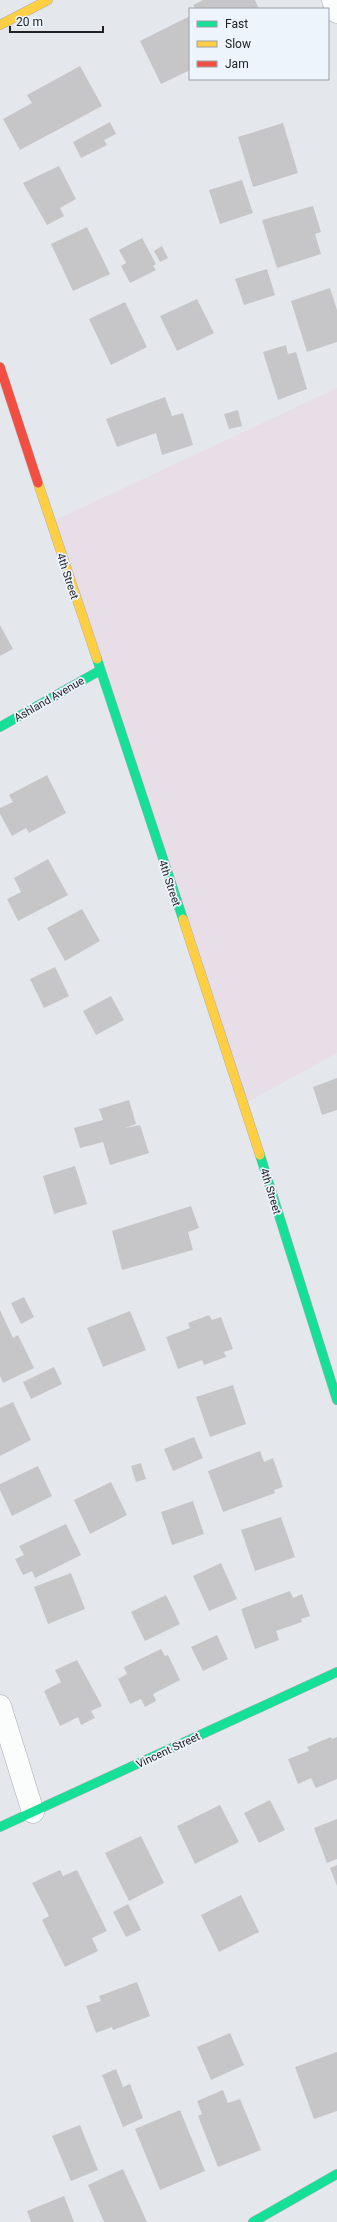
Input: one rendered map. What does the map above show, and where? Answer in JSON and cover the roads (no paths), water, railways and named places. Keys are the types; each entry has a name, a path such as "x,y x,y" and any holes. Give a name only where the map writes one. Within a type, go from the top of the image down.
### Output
{"street":[{"path":"0,25 48,0"},
{"path":"333,0 337,12"},
{"name":"4th Street","path":"0,367 99,671 244,1104 337,1400"},
{"name":"Ashland Avenue","path":"0,727 99,671"},
{"name":"Vincent Street","path":"0,1827 337,1672"},
{"path":"0,1706 33,1812"},
{"path":"253,2222 337,2174"}]}
